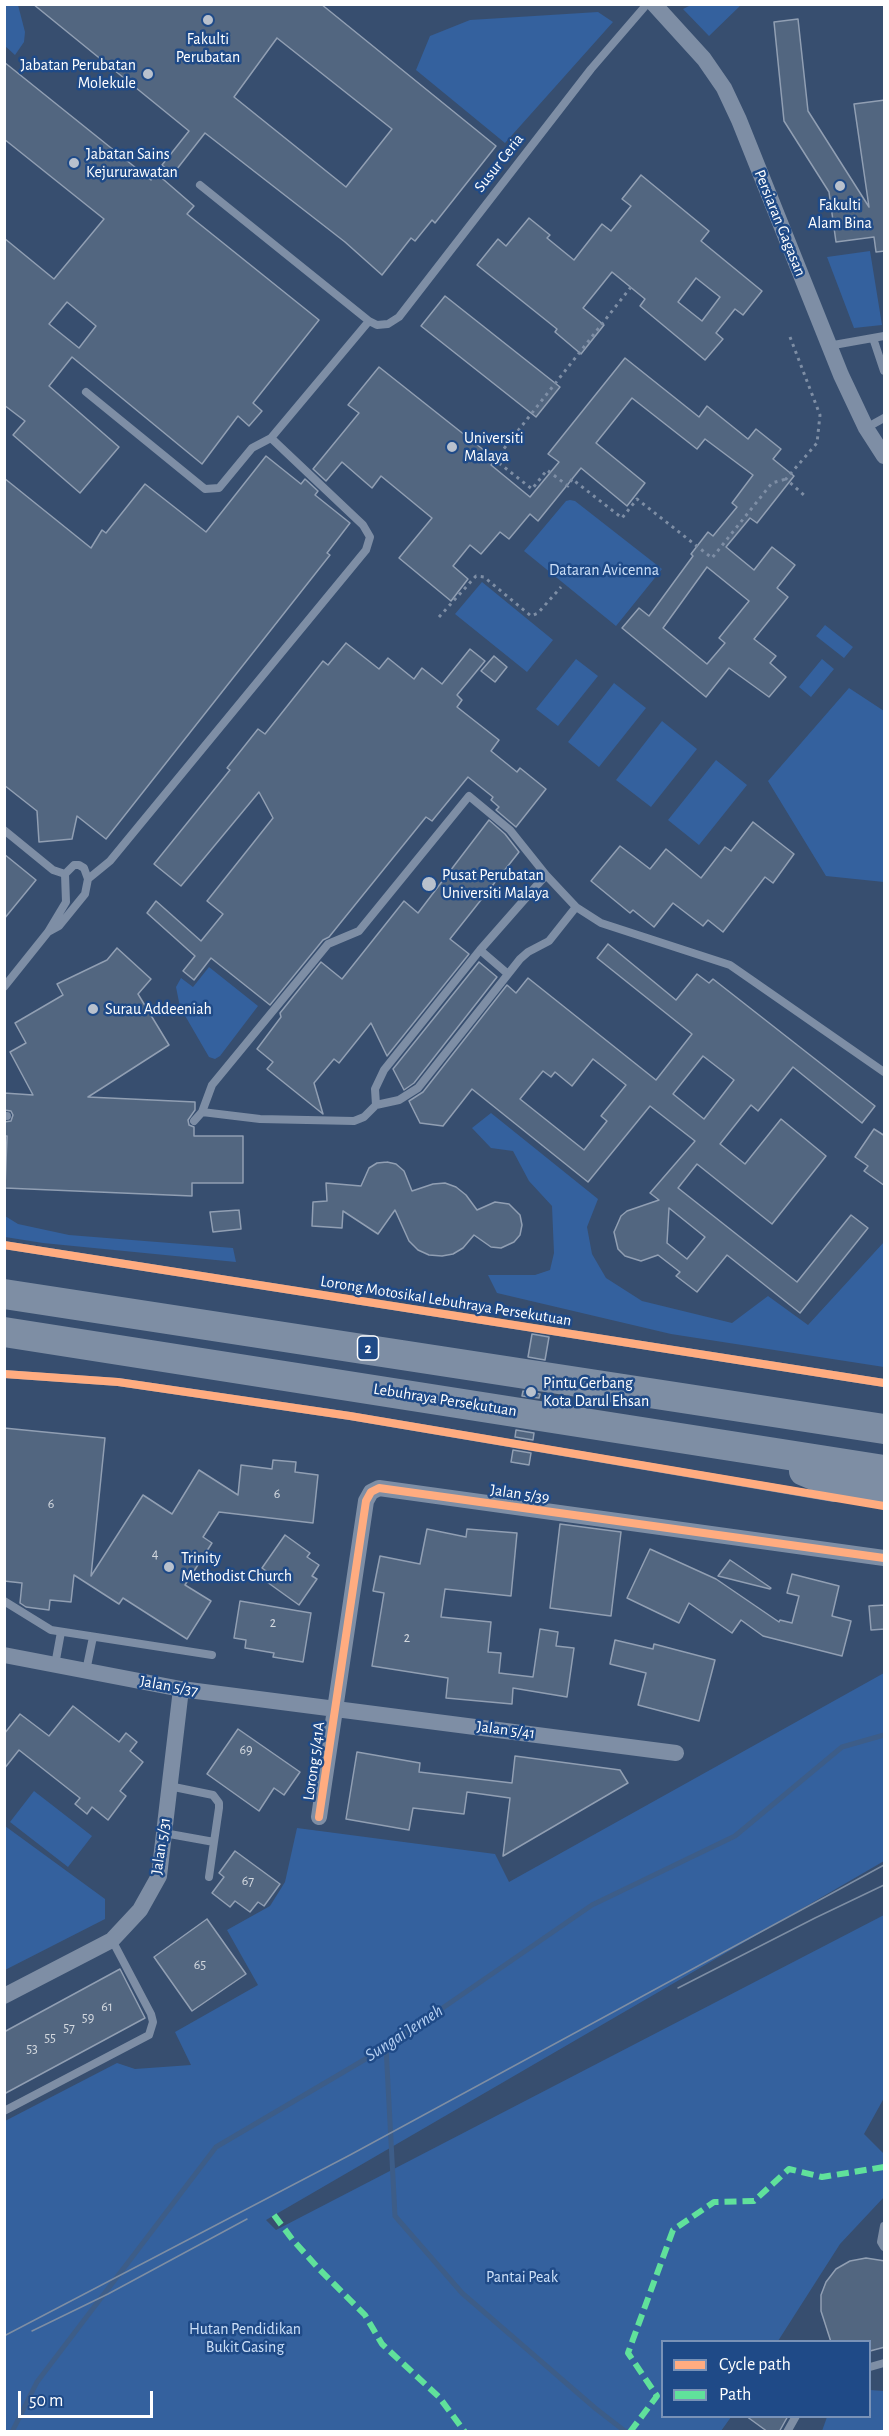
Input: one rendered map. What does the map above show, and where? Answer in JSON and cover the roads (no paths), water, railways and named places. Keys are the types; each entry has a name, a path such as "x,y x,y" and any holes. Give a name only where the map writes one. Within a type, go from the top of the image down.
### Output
{"highway":[{"name":"2","path":"4,1294 885,1429"},
{"name":"Lebuhraya Persekutuan","path":"4,1332 885,1470"},
{"path":"746,1448 820,1487 885,1494"}],"street":[{"name":"Persiaran Gagasan","path":"654,4 704,59 724,88 743,130 828,346 866,428 885,456"},
{"name":"Jalan 5/39","path":"335,1708 366,1501 371,1492 379,1488 885,1558"},
{"name":"Jalan 5/37","path":"4,1655 180,1689 335,1708"},
{"name":"Jalan 5/31","path":"4,1996 112,1940 140,1910 159,1876 180,1689"},
{"name":"Jalan 5/41","path":"335,1708 676,1753"},
{"name":"Lorong 5/41A","path":"319,1817 335,1708"}],"lane":[{"name":"Susur Ceria","path":"369,321 382,325 399,317 591,69 647,4"},
{"path":"86,392 204,489 219,488 252,448 271,438 369,321 200,185"},
{"path":"828,346 885,336"},
{"path":"873,338 885,371"},
{"path":"866,428 885,418"},
{"path":"88,879 110,861 369,544 368,530 271,438"},
{"path":"194,1121 202,1112 212,1085 328,944 359,931 470,796 510,830 546,875 576,907 601,923 730,965 885,1072"},
{"path":"4,830 53,870 65,874"},
{"path":"4,987 48,932 66,902 65,874 74,865 79,865 84,868 88,879 82,899 59,926 48,932"},
{"path":"376,1105 375,1089 384,1070 480,950 546,875"},
{"path":"202,1112 260,1119 354,1121 363,1117 376,1105 399,1100 418,1088 508,974 528,952 549,941 576,907"},
{"path":"480,950 508,974"},
{"name":"Lorong Motosikal Lebuhraya Persekutuan","path":"4,1245 885,1383"},
{"path":"4,1374 118,1382 350,1416 820,1487 885,1506"},
{"path":"4,1601 47,1629 212,1655"},
{"path":"55,1665 61,1632"},
{"path":"86,1671 93,1637"},
{"path":"170,1786 208,1793 217,1798 219,1808 209,1877"},
{"path":"164,1833 214,1842"},
{"path":"4,2111 149,2035 153,2022 151,2014 112,1940"},
{"path":"885,2226 881,2242 885,2247"},
{"path":"787,2432 795,2418"}],"waterway":[{"name":"Sungai Jerneh","path":"12,2432 37,2382 216,2147 386,2047 592,1905 735,1836 842,1747 884,1735"},
{"path":"386,2047 395,2216 462,2293 626,2432"}],"tram line":[{"path":"4,2336 350,2155 884,1865"},
{"path":"678,1988 884,1885"},
{"path":"32,2331 108,2294 247,2219"}],"place":[{"name":"Fakulti Perubatan","path":"208,20"},
{"name":"Jabatan Perubatan Molekule","path":"148,74"},
{"name":"Jabatan Sains Kejururawatan","path":"74,163"},
{"name":"Fakulti Alam Bina","path":"840,186"},
{"name":"Universiti Malaya","path":"452,447"},
{"name":"Pusat Perubatan Universiti Malaya","path":"429,884"},
{"name":"Surau Addeeniah","path":"93,1009"},
{"name":"Pintu Gerbang Kota Darul Ehsan","path":"531,1392"},
{"name":"Trinity Methodist Church","path":"169,1567"}],"park label":[{"name":"Dataran Avicenna","path":"604,570"},
{"name":"Pantai Peak","path":"522,2277"},
{"name":"Hutan Pendidikan Bukit Gasing","path":"245,2338"}]}
